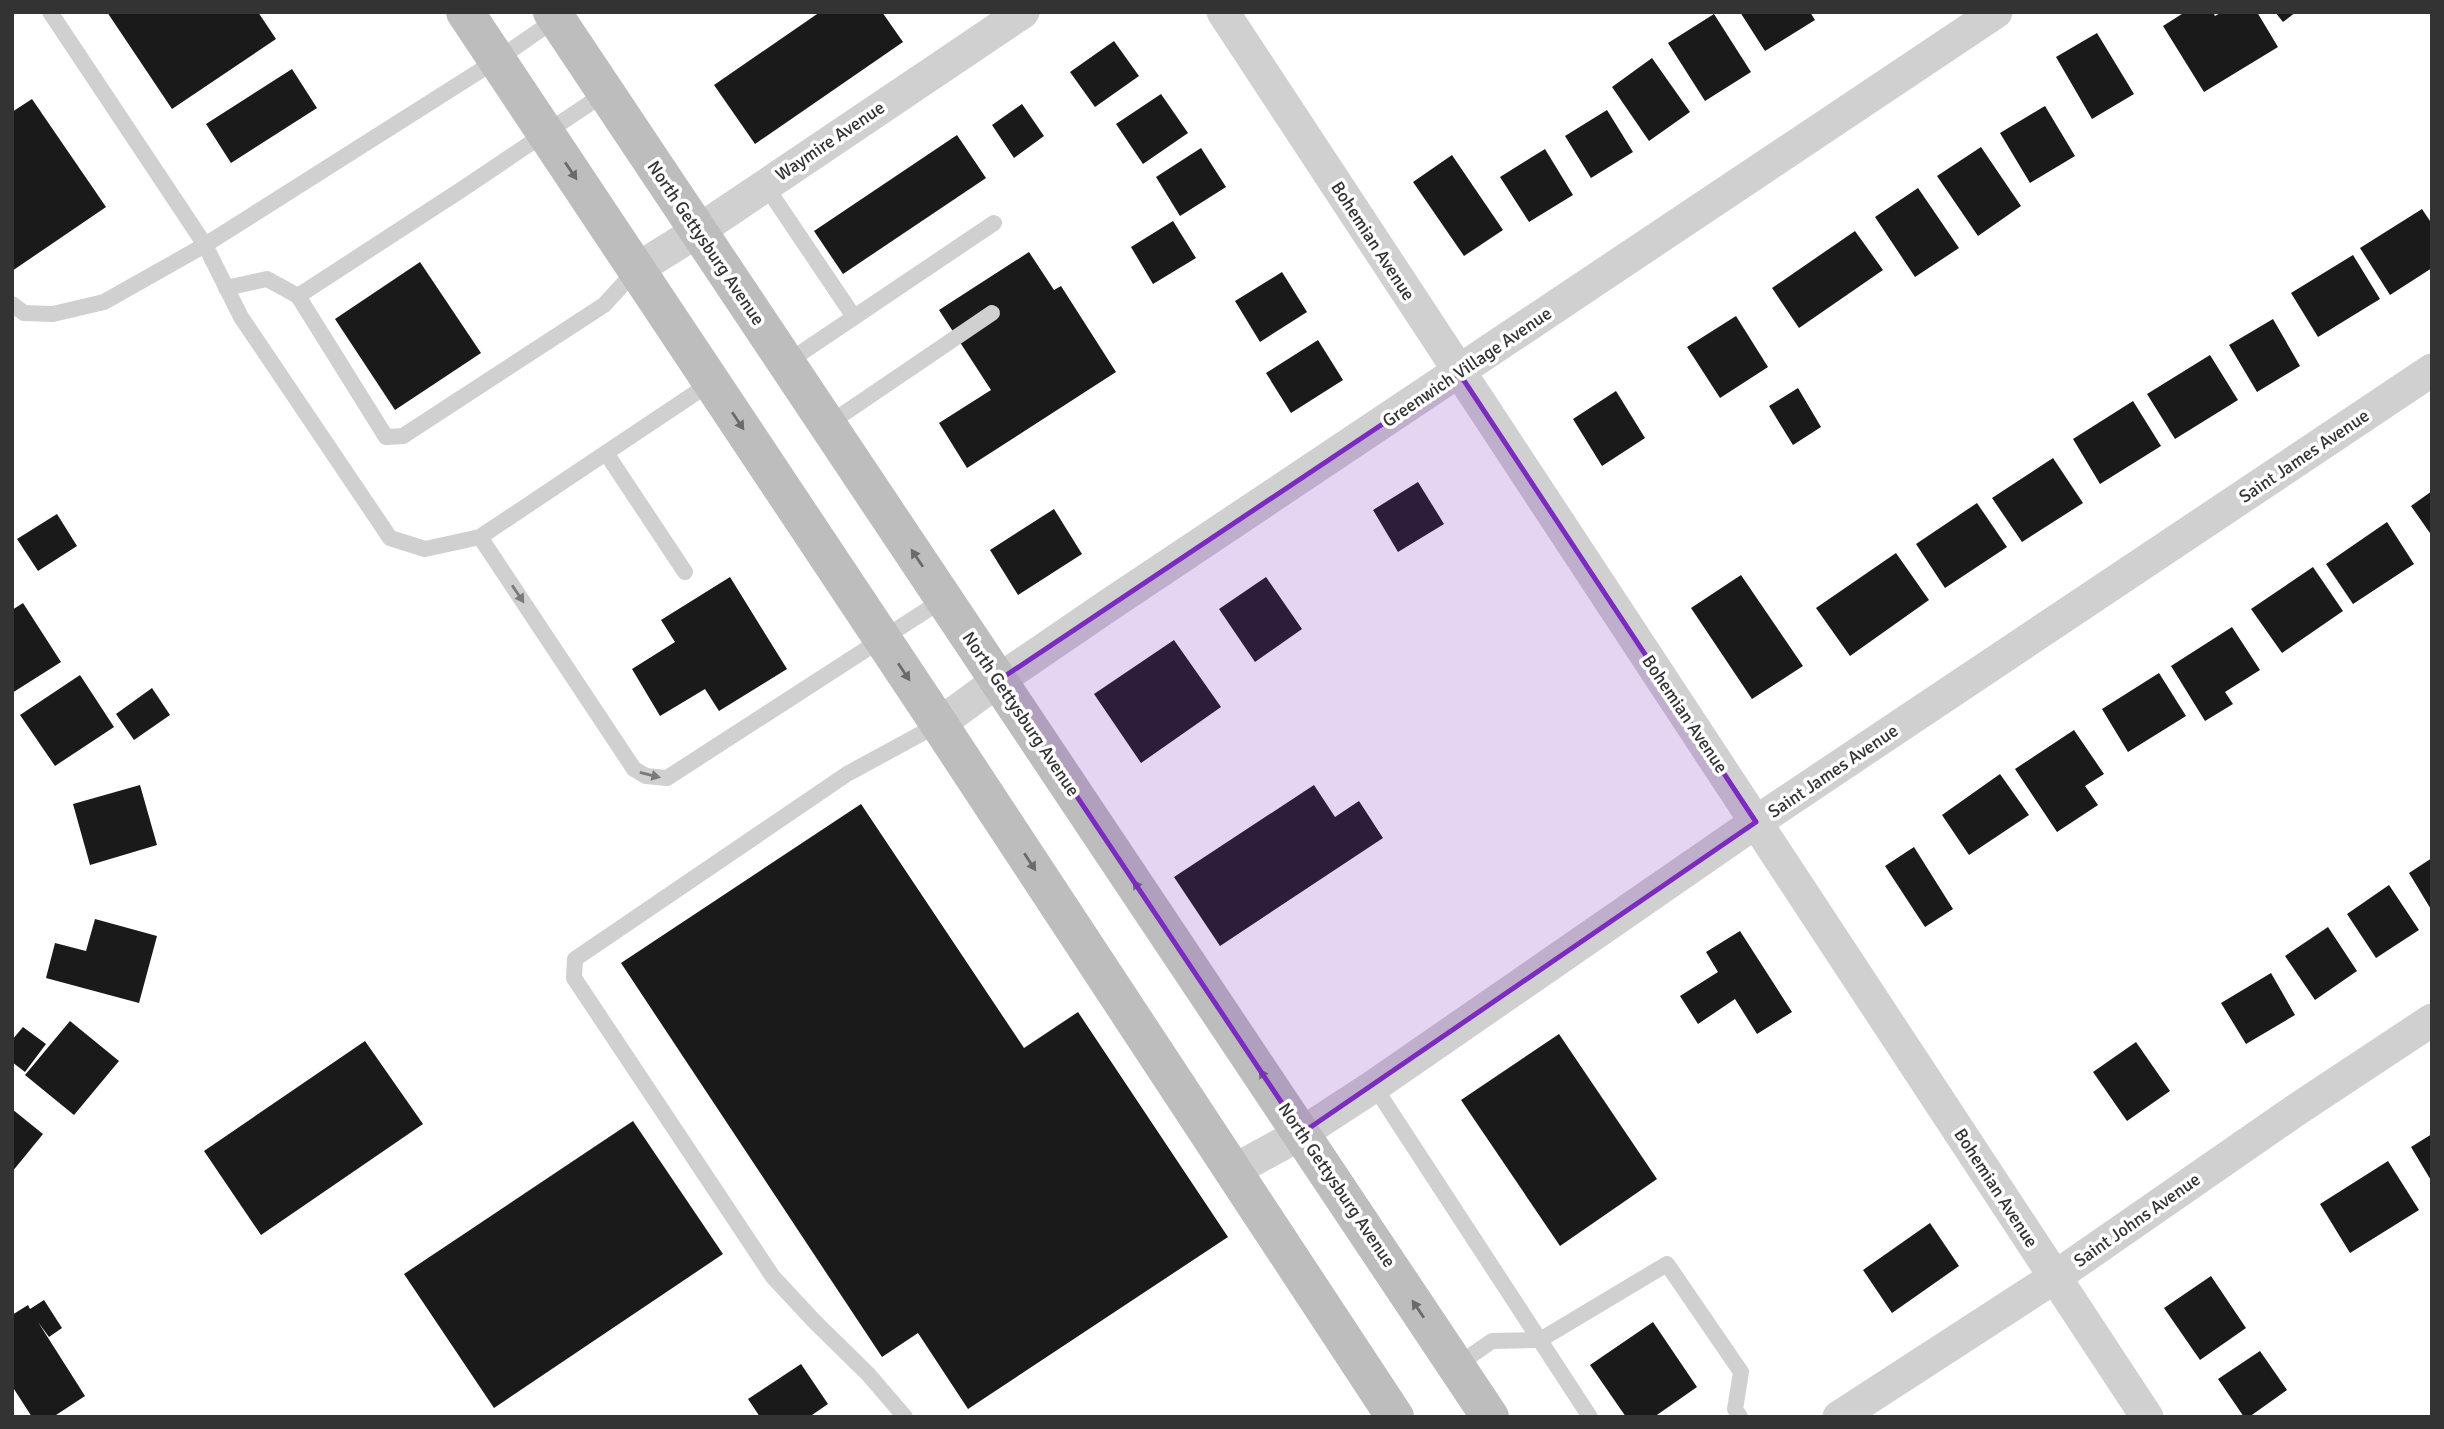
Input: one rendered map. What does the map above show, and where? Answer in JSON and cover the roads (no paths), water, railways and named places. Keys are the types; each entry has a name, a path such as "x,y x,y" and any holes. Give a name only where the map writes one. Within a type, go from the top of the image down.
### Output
{"main road":[{"path":"465,12 883,639 1395,1417"},
{"name":"North Gettysburg Avenue","path":"554,16 1302,1133 1487,1416"}],"street":[{"name":"Waymire Avenue","path":"637,269 698,231 1023,12"},
{"name":"Bohemian Avenue","path":"1223,12 2147,1417"},
{"name":"Greenwich Village Avenue","path":"939,724 999,680 1996,12"},
{"name":"Saint James Avenue","path":"1233,1171 1302,1133 1374,1086 1756,822 2432,370"},
{"name":"Saint Johns Avenue","path":"1839,1417 2055,1278 2296,1110 2432,1020"}],"lane":[{"path":"50,12 205,245 241,317 390,538 425,549 480,537 712,382"},
{"path":"12,304 23,313 53,314 104,302 205,245 497,60 554,16"},
{"path":"298,296 605,93"},
{"path":"765,185 854,317"},
{"path":"786,363 994,223"},
{"path":"226,288 267,279 298,296 386,437 403,436 604,305 637,269"},
{"path":"827,425 992,313"},
{"path":"606,453 685,572"},
{"path":"480,537 634,769 646,776 667,778 944,599"},
{"path":"905,1417 868,1374 774,1277 574,978 575,959 847,774 939,724"},
{"path":"1374,1086 1590,1417"},
{"path":"1456,1366 1492,1341 1540,1339 1667,1264 1741,1371 1732,1414"}]}
